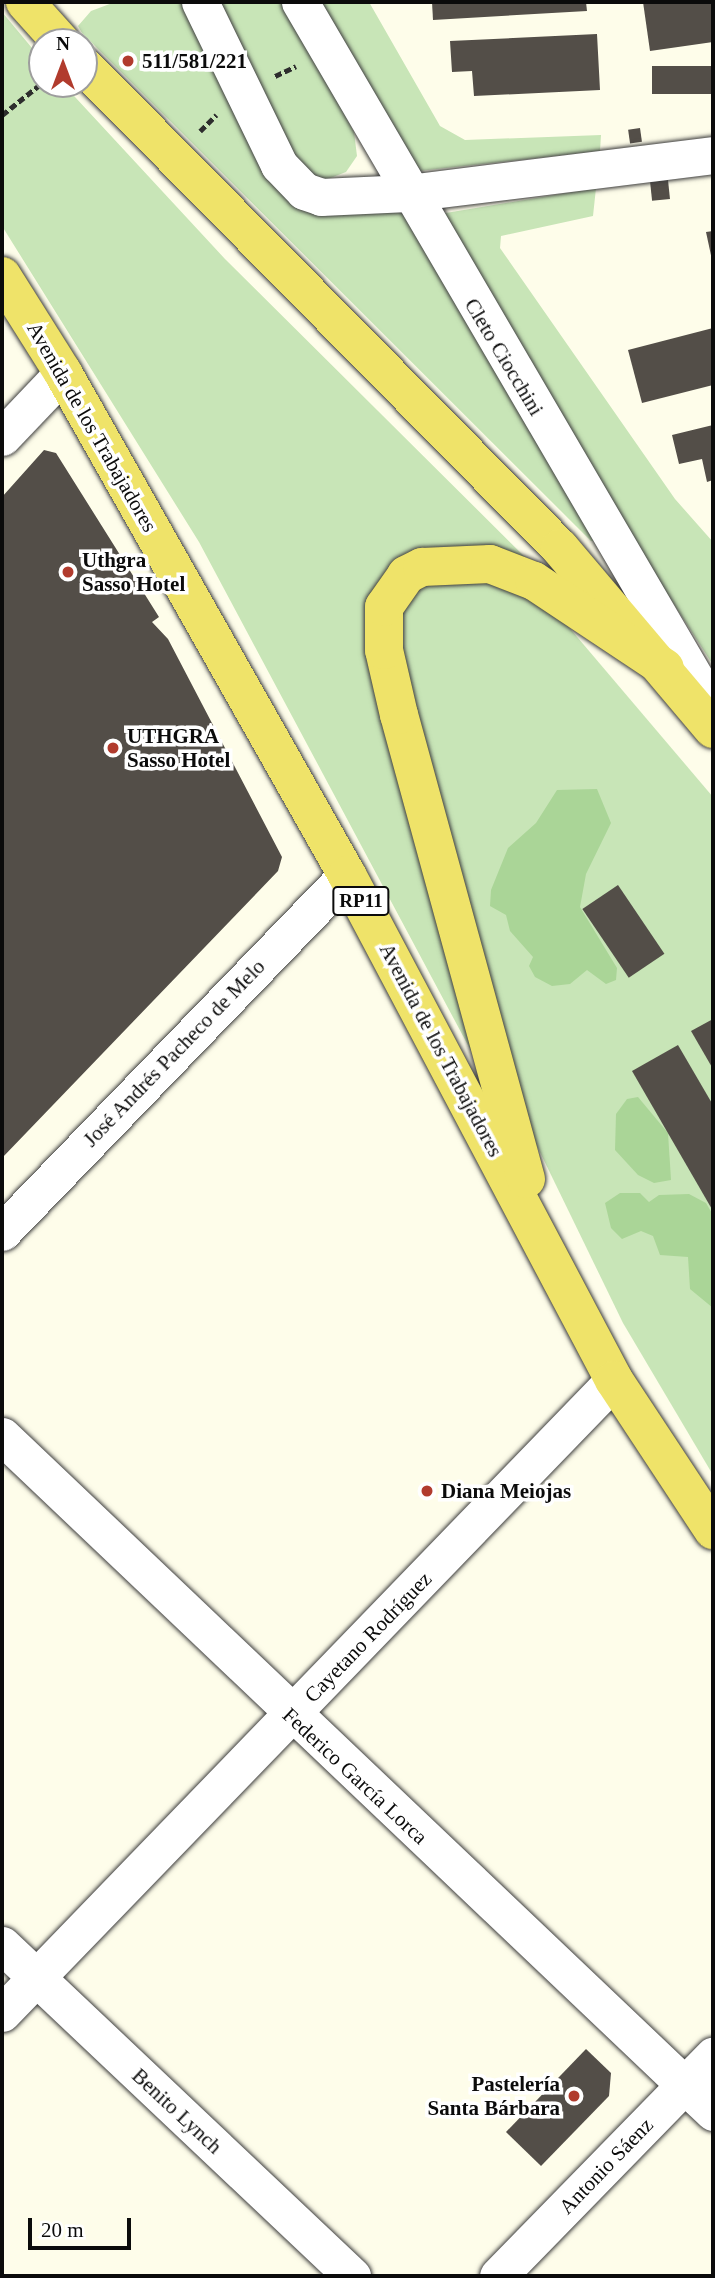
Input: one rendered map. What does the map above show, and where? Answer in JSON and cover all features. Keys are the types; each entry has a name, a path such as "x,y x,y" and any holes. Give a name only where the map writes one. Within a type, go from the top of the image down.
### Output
{"main road":[{"path":"25,2 48,28"},
{"path":"98,80 559,548 666,668 713,729"},
{"name":"Avenida de los Trabajadores","path":"2,276 63,373 347,875 540,1234 614,1380 713,1530"},
{"path":"540,1234 399,715 384,650 384,607 406,575 422,566 490,564 574,605 666,668"}],"street":[{"path":"200,2 290,180 321,197 408,193 713,155"},
{"name":"Cleto Ciocchini","path":"300,2 408,193 713,709"},
{"path":"2,437 63,373"},
{"name":"José Andrés Pacheco de Melo","path":"2,1232 347,875"},
{"name":"Cayetano Rodríguez","path":"2,2013 292,1717 614,1380"},
{"name":"Federico García Lorca","path":"2,1436 292,1717 713,2112"},
{"name":"Benito Lynch","path":"2,1945 352,2276"},
{"name":"Antonio Sáenz","path":"498,2276 713,2056"}],"path":[{"path":"2,115 28,94"}],"green space":[{"path":"115,2 185,2 259,155 404,214 601,542 591,541 98,49 98,28 78,26 91,11"},
{"path":"212,2 284,2 354,132 357,156 346,172 325,180 296,167"},
{"path":"317,2 369,2 440,126 465,140 601,135 600,151 419,171"},
{"path":"2,12 28,43 28,98 76,98 225,259 536,568 377,590 478,1064 199,542 2,226"},
{"path":"596,188 593,216 501,236 500,248 675,499 713,542 713,665 607,500 440,214"},
{"path":"506,581 567,625 713,797 713,1475 623,1323 536,1144 402,659 401,602 418,583"},
{"path":"597,789 611,823 586,874 580,907 617,968 616,980 606,984 587,970 570,984 552,986 535,977 529,966 533,957 510,931 506,915 490,906 491,890 508,848 536,823 557,790"},
{"path":"638,1097 668,1133 671,1180 654,1183 638,1175 615,1150 616,1114 627,1099"},
{"path":"620,1193 640,1193 649,1202 659,1195 689,1194 706,1203 713,1215 713,1308 690,1289 688,1257 660,1255 653,1236 641,1231 622,1239 611,1228 605,1203"}],"building":[{"path":"432,2 586,2 587,11 433,20"},
{"path":"643,2 713,2 713,42 650,51"},
{"path":"597,34 600,90 474,96 472,71 452,72 450,41"},
{"path":"652,66 713,66 713,94 652,94"},
{"path":"640,128 642,142 630,144 628,130"},
{"path":"668,180 670,199 652,201 650,182"},
{"path":"713,231 713,260 712,260 706,232"},
{"path":"713,328 713,385 642,403 628,350"},
{"path":"713,425 713,480 707,482 702,459 679,464 672,435"},
{"name":"UTHGRA Sasso Hotel","path":"44,450 56,453 159,617 152,622 168,639 282,857 278,871 2,1158 2,497"},
{"path":"618,885 664,954 629,978 582,909"},
{"path":"713,1019 713,1069 691,1031"},
{"path":"678,1045 713,1105 713,1211 632,1071"},
{"path":"586,2049 611,2073 609,2096 541,2166 506,2132"}],"place":[{"name":"511/581/221","path":"128,61"},
{"name":"Uthgra Sasso Hotel","path":"68,572"},
{"name":"UTHGRA Sasso Hotel","path":"113,748"},
{"name":"Diana Meiojas","path":"427,1491"},
{"name":"Pastelería Santa Bárbara","path":"574,2096"}]}
